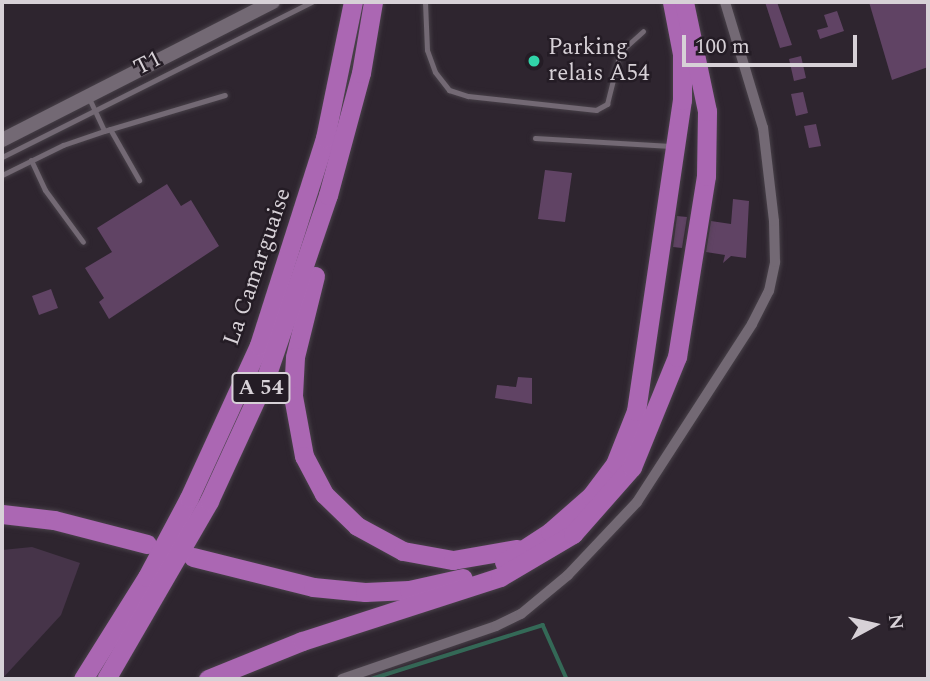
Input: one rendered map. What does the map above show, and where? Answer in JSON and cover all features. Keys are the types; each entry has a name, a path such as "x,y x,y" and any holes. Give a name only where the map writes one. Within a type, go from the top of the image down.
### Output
{"highway":[{"path":"461,591 383,601 335,599 191,561 313,587 387,592 468,577 529,547 591,496 628,439 647,353 683,79 672,2"},
{"path":"208,679 269,652 500,577 573,534 632,467 653,423 677,357 706,176 707,111 684,2"},
{"name":"La Camarguaise","path":"106,679 209,501 266,377 328,195 360,73 362,6"},
{"name":"La Camarguaise","path":"83,679 147,578 221,435 276,296 362,6"},
{"path":"360,73 343,173 295,357 294,414 304,456 334,506 371,537 395,548 453,560 529,547"},
{"path":"2,514 54,520 144,548 50,528 2,524"},
{"path":"69,679 128,591 147,578"}],"main road":[{"path":"2,140 273,2"}],"street":[{"path":"342,679 496,626 522,614 568,575 637,502 752,324 769,291 775,262 774,221 763,128 725,2"}],"lane":[{"name":"T1","path":"2,158 311,2"},
{"path":"425,2 427,50 435,72 449,90 468,96 596,110 607,104 620,52 643,31"},
{"path":"2,175 31,160 107,130 225,95"},
{"path":"89,96 95,111 139,180"},
{"path":"535,138 674,146"},
{"path":"31,160 45,190 83,242"}],"shaded area":[{"path":"32,547 80,563 61,615 2,679 2,550"}],"building":[{"path":"765,2 777,2 792,45 780,48"},
{"path":"869,2 928,2 928,67 892,80"},
{"path":"837,11 844,31 820,39 817,30 828,27 824,15"},
{"path":"801,56 806,78 794,81 789,59"},
{"path":"803,92 808,113 796,116 791,94"},
{"path":"816,124 821,146 809,148 804,126"},
{"path":"545,170 572,173 565,222 538,219"},
{"path":"167,184 181,206 191,200 219,246 109,319 99,302 104,298 85,268 112,252 97,228"},
{"path":"733,199 749,201 746,258 731,256 723,263 725,255 706,252 711,221 731,224"},
{"path":"677,216 687,217 682,248 673,247"},
{"path":"51,289 58,308 39,315 32,296"},
{"path":"518,377 532,378 532,404 495,398 497,385 516,387"}],"waterway":[{"path":"371,679 543,625 567,679"}],"place":[{"name":"Parking relais A54","path":"534,61"}]}
